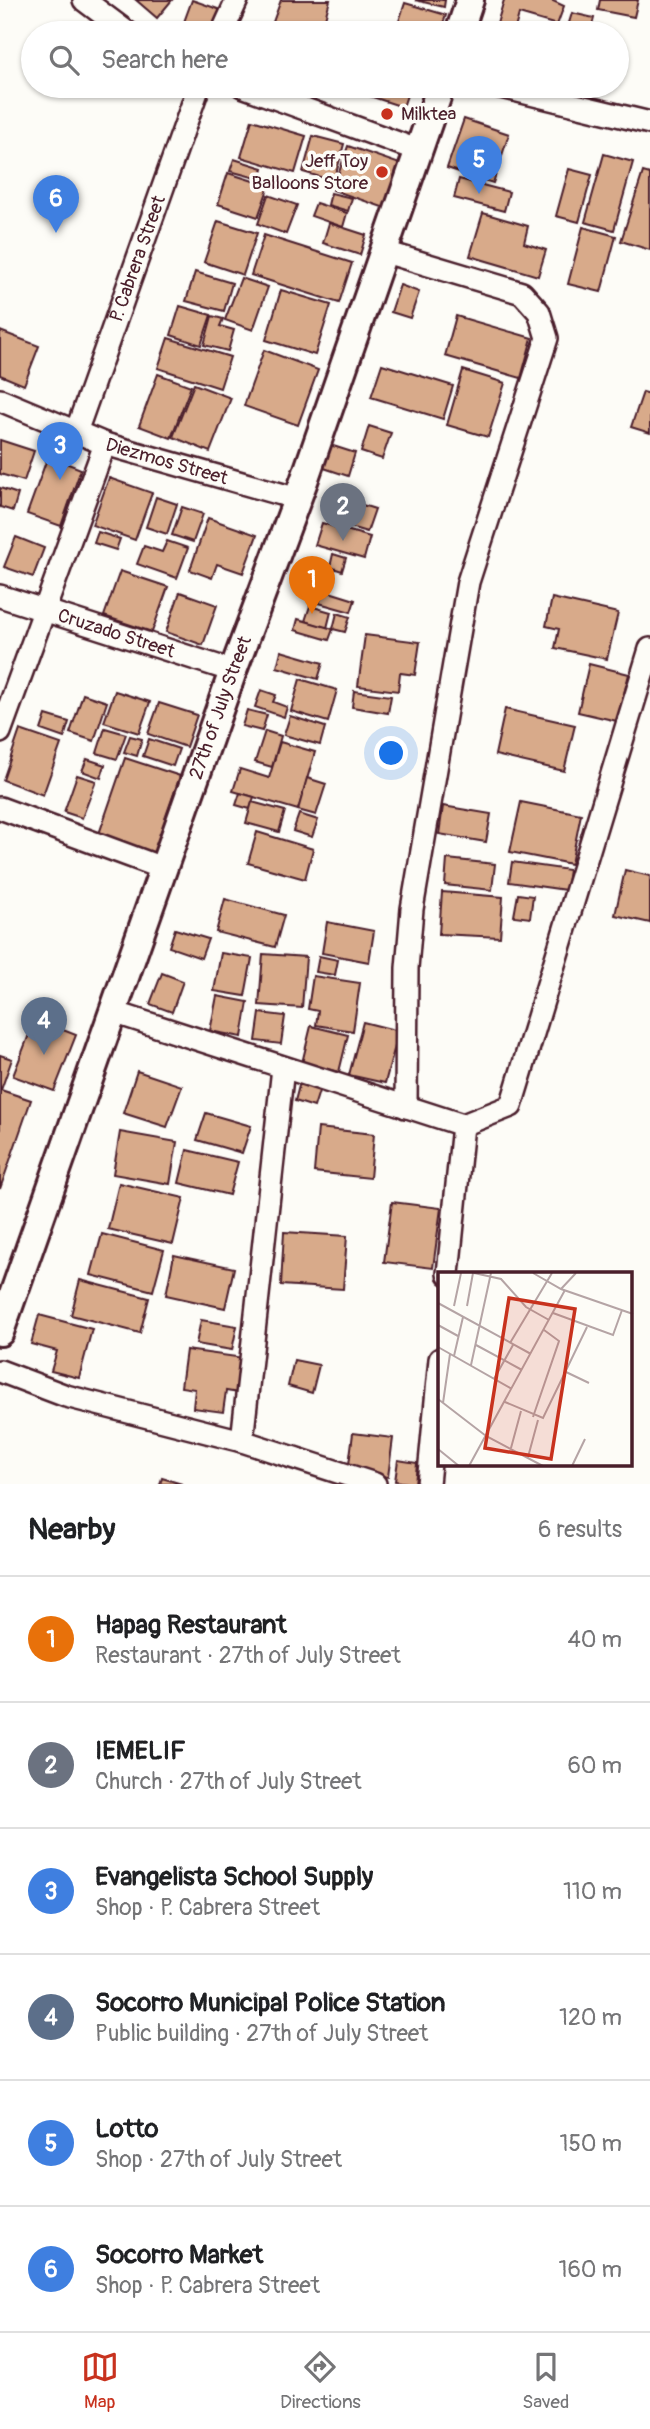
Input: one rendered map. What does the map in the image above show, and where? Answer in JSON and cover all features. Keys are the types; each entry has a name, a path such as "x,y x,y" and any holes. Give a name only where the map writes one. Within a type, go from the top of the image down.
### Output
{"street":[{"path":"84,0 112,21"},
{"path":"227,21 237,0"},
{"path":"463,21 470,0"},
{"name":"P. Cabrera Street","path":"76,432 195,98"},
{"path":"276,98 420,151"},
{"name":"27th of July Street","path":"0,1332 233,671 298,499 437,98"},
{"path":"547,98 650,123"},
{"path":"385,252 522,293 539,312 547,338 468,582 412,909 407,968 406,1107"},
{"name":"Diezmos Street","path":"0,400 104,444 298,499"},
{"path":"0,732 41,611 104,444"},
{"name":"Cruzado Street","path":"0,596 233,671"},
{"path":"113,1012 463,1125 511,1105 650,649"},
{"path":"0,808 165,869"},
{"path":"242,1441 283,1068"},
{"path":"448,1272 463,1125"},
{"path":"0,1371 66,1396 242,1441 375,1484"},
{"path":"428,1484 438,1380"}],"building":[{"path":"136,0 172,0 157,18"},
{"path":"192,0 224,11 220,21 184,21"},
{"path":"281,0 330,0 324,21 273,21"},
{"path":"415,0 445,0 444,7"},
{"path":"504,0 551,0 564,6 558,21 543,21 519,14 517,21 498,21"},
{"path":"600,0 638,0 634,17 598,10"},
{"path":"405,3 446,15 444,21 399,21"},
{"path":"572,13 594,18 593,21 570,21"},
{"path":"376,98 406,98 403,107"},
{"path":"464,119 509,134 493,183 447,168"},
{"path":"252,120 306,136 295,173 241,157"},
{"path":"313,136 344,144 334,181 303,172"},
{"path":"348,146 400,164 385,208 333,190"},
{"path":"604,154 633,162 614,230 585,222"},
{"path":"234,159 263,168 260,179 230,171"},
{"path":"569,169 592,175 579,222 556,216"},
{"path":"643,172 650,174 650,250 621,241"},
{"path":"228,173 269,186 258,217 218,204"},
{"path":"459,179 509,192 504,211 454,198"},
{"path":"331,193 352,198 348,211 328,205"},
{"path":"268,195 297,205 286,234 258,224"},
{"path":"316,203 347,213 343,227 311,216"},
{"path":"483,213 528,226 524,243 546,250 538,276 470,256"},
{"path":"218,221 257,233 243,275 204,262"},
{"path":"329,223 366,235 360,255 323,243"},
{"path":"583,227 616,236 601,292 568,284"},
{"path":"264,235 352,263 339,303 251,275"},
{"path":"195,272 232,283 224,311 186,301"},
{"path":"241,278 268,287 253,330 225,320"},
{"path":"400,285 419,292 410,318 391,312"},
{"path":"281,290 331,305 315,355 266,340"},
{"path":"180,306 211,315 201,345 171,335"},
{"path":"212,316 223,319 220,326 234,330 228,351 204,345"},
{"path":"456,316 532,338 521,378 445,356"},
{"path":"0,331 39,346 24,385 0,375"},
{"path":"168,338 230,357 220,388 158,368"},
{"path":"264,350 318,370 298,425 244,406"},
{"path":"382,364 453,386 443,419 371,397"},
{"path":"463,370 505,383 488,437 447,425"},
{"path":"158,374 191,386 171,438 139,426"},
{"path":"194,384 231,398 210,452 173,437"},
{"path":"643,392 650,394 650,433 631,427"},
{"path":"369,426 391,433 382,459 361,452"},
{"path":"0,440 34,451 24,481 0,474"},
{"path":"330,445 355,453 348,476 324,468"},
{"path":"48,456 81,469 61,526 27,514"},
{"path":"109,478 152,493 135,540 92,525"},
{"path":"0,488 18,494 13,511 0,507"},
{"path":"156,497 177,504 167,534 146,527"},
{"path":"343,499 375,509 367,532 336,523"},
{"path":"182,507 203,514 193,542 172,535"},
{"path":"208,518 257,535 243,573 217,564 212,578 190,570"},
{"path":"322,523 370,537 364,559 315,545"},
{"path":"98,532 120,539 116,550 94,543"},
{"path":"16,537 44,548 33,577 4,567"},
{"path":"167,541 188,548 177,578 137,564 144,546 162,552"},
{"path":"333,554 346,558 342,571 330,567"},
{"path":"120,571 168,587 152,632 104,616"},
{"path":"323,590 355,600 351,612 319,603"},
{"path":"180,592 217,605 203,645 166,632"},
{"path":"552,598 618,613 607,659 555,648 559,629 546,626"},
{"path":"310,606 331,612 327,628 305,621"},
{"path":"337,613 350,617 345,632 333,629"},
{"path":"298,619 333,629 329,640 295,630"},
{"path":"365,635 420,642 415,675 400,673 398,691 358,686"},
{"path":"281,651 323,663 318,679 277,667"},
{"path":"589,664 629,674 617,721 578,712"},
{"path":"300,679 337,690 328,722 291,711"},
{"path":"261,690 276,695 273,702 287,707 284,717 255,707"},
{"path":"115,691 150,702 139,733 104,722"},
{"path":"354,691 391,696 388,713 352,707"},
{"path":"83,694 107,702 94,741 70,733"},
{"path":"159,703 197,715 186,747 148,734"},
{"path":"505,709 575,725 564,771 495,755"},
{"path":"247,710 267,715 262,731 242,726"},
{"path":"46,715 69,722 64,738 41,730"},
{"path":"290,716 325,727 320,745 284,735"},
{"path":"105,728 126,734 117,759 97,753"},
{"path":"20,730 61,744 43,795 3,780"},
{"path":"265,731 281,736 272,767 255,762"},
{"path":"130,736 142,739 137,756 124,752"},
{"path":"149,739 179,749 173,766 143,756"},
{"path":"280,742 315,752 298,810 233,791 240,769 269,778"},
{"path":"125,758 180,776 154,853 99,834"},
{"path":"87,759 105,765 101,778 82,771"},
{"path":"77,775 96,781 82,818 64,812"},
{"path":"307,778 326,784 316,815 298,810"},
{"path":"240,793 254,797 250,809 236,805"},
{"path":"252,802 285,811 279,832 246,823"},
{"path":"521,802 581,814 571,864 510,852"},
{"path":"443,806 491,814 486,842 439,834"},
{"path":"299,814 318,820 312,837 293,831"},
{"path":"257,832 313,849 305,879 248,863"},
{"path":"447,859 495,864 492,890 445,885"},
{"path":"512,862 569,870 566,890 509,882"},
{"path":"625,870 650,876 650,923 615,915"},
{"path":"442,892 503,897 500,937 439,934"},
{"path":"518,894 533,896 530,918 514,916"},
{"path":"225,899 284,915 275,947 216,932"},
{"path":"327,922 374,931 369,962 322,953"},
{"path":"175,929 208,939 201,958 169,947"},
{"path":"221,953 252,958 245,996 214,991"},
{"path":"263,954 306,957 302,1008 259,1005"},
{"path":"319,956 338,960 335,975 316,972"},
{"path":"162,973 183,981 172,1012 150,1004"},
{"path":"313,976 360,983 353,1031 316,1025 318,1011 308,1009"},
{"path":"217,996 248,1002 242,1037 210,1031"},
{"path":"260,1013 285,1016 281,1044 256,1041"},
{"path":"35,1019 76,1035 54,1091 13,1076"},
{"path":"363,1022 399,1031 385,1083 349,1075"},
{"path":"311,1026 348,1035 339,1072 302,1063"},
{"path":"0,1055 12,1059 1,1090 31,1100 0,1189"},
{"path":"137,1071 182,1086 167,1127 123,1113"},
{"path":"300,1082 320,1088 314,1107 295,1101"},
{"path":"206,1113 251,1126 242,1153 197,1140"},
{"path":"318,1128 374,1134 370,1178 314,1172"},
{"path":"120,1132 177,1142 170,1184 113,1174"},
{"path":"187,1150 238,1162 229,1195 179,1183"},
{"path":"119,1183 184,1198 173,1244 108,1229"},
{"path":"392,1202 441,1208 433,1268 384,1262"},
{"path":"284,1232 347,1236 343,1289 281,1285"},
{"path":"102,1234 164,1250 153,1291 91,1275"},
{"path":"174,1255 234,1268 225,1308 166,1295"},
{"path":"80,1280 149,1298 140,1333 71,1315"},
{"path":"39,1315 92,1329 79,1378 51,1371 57,1351 31,1344"},
{"path":"201,1320 237,1326 232,1350 196,1344"},
{"path":"186,1350 244,1358 239,1393 226,1391 223,1412 193,1408 195,1389 181,1387"},
{"path":"294,1360 319,1365 312,1393 288,1386"},
{"path":"353,1433 393,1438 388,1477 348,1472"},
{"path":"398,1460 417,1463 415,1484 395,1481"},
{"path":"162,1478 182,1484 160,1484"}],"place":[{"name":"Milktea","path":"387,114"},
{"name":"Jeff Toy Balloons Store","path":"382,172"},
{"name":"Lotto","path":"479,194"},
{"name":"Socorro Market","path":"56,233"},
{"name":"Evangelista School Supply","path":"60,480"},
{"name":"IEMELIF","path":"343,541"},
{"name":"Hapag Restaurant","path":"312,614"},
{"name":"Socorro Municipal Police Station","path":"44,1055"}]}
